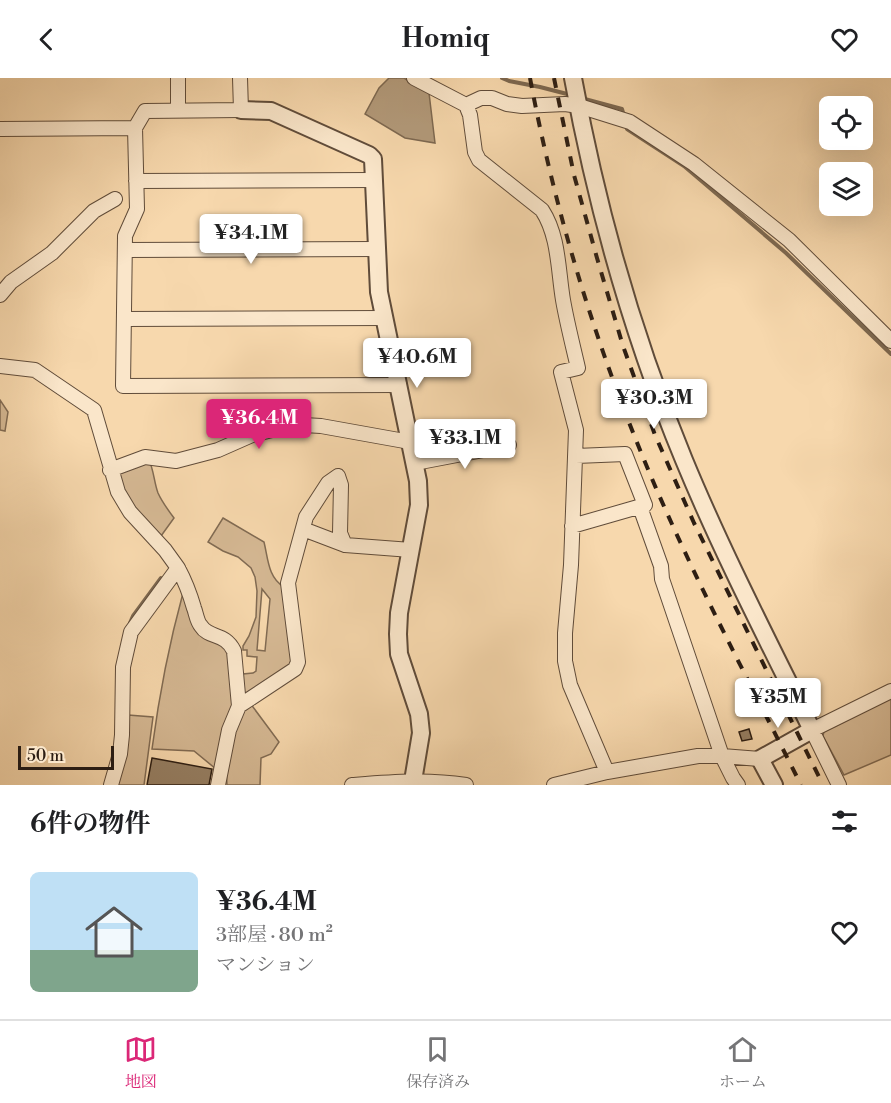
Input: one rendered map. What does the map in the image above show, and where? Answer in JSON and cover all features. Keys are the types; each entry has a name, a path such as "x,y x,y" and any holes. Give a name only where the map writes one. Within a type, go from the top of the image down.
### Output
{"street":[{"path":"178,78 178,111"},
{"path":"240,78 241,110"},
{"path":"414,78 466,105 470,115 475,152 479,160 542,210 549,221 578,368 561,372 576,430 565,661 570,685 607,772"},
{"path":"466,105 481,98 492,98 507,104 522,106 565,104 576,94"},
{"path":"576,94 625,119 694,164 789,240 891,341"},
{"path":"576,94 588,157 613,256 644,353 683,459 710,520 839,785"},
{"path":"399,385 123,386 126,236 137,208 135,128 145,111 271,111 369,155 373,159 379,292 399,385 418,481 419,505 399,613 398,634 399,654 419,714 421,733 412,781"},
{"path":"0,129 135,128"},
{"path":"136,181 375,180"},
{"path":"0,295 11,282 52,253 94,211 115,199"},
{"path":"125,250 377,249"},
{"path":"124,319 385,318"},
{"path":"0,366 34,370 94,410 118,492 130,512 165,550 178,568 186,583 200,626 231,644 234,651 239,706 229,730 218,785"},
{"path":"110,470 146,457 176,461 218,450 252,435 303,425 321,426 410,442"},
{"path":"415,463 509,445"},
{"path":"572,526 645,505 625,454 576,456"},
{"path":"239,706 295,669 298,662 288,583 306,517 328,483 338,476 341,485 340,533 345,545"},
{"path":"640,507 722,756 738,785"},
{"path":"303,530 345,545 411,550"},
{"path":"111,785 120,754 123,667 131,632 178,568"},
{"path":"554,785 607,772 698,756 760,759 891,691"},
{"path":"760,759 774,785"},
{"path":"352,785 412,781 441,781 466,785"}],"shaded area":[{"path":"389,78 404,78 429,93 435,143 405,138 365,114 379,88"},
{"path":"0,400 8,412 5,431 0,430"},
{"path":"149,460 158,493 174,518 161,536 127,499 116,473"},
{"path":"223,518 264,542 272,573 284,587 295,663 255,693 244,693 243,674 256,671 257,657 247,656 247,650 243,650 243,646 256,617 255,577 251,568 238,557 208,542","holes":["262,589 270,599 265,651 257,650"]},
{"path":"183,593 195,625 228,646 234,706 216,769 194,751 152,749 165,670"},
{"path":"891,698 891,755 844,775 823,736 824,731"},
{"path":"250,703 279,742 271,754 261,758 260,785 227,785 226,767 230,740 242,709"},
{"path":"128,715 153,717 144,785 117,785"}],"building":[{"path":"749,729 752,739 742,741 739,732"},
{"path":"152,758 212,769 209,785 147,785"}],"waterway":[{"path":"502,78 571,95"},
{"path":"581,98 622,109 624,116"},
{"path":"626,123 627,129 684,166 786,253 891,354"},
{"path":"130,623 161,578"}],"railway":[{"path":"530,78 561,216 588,306 619,396 654,484 694,571 801,785"},
{"path":"554,78 574,175 597,258 623,346 655,435 694,523 823,785"}]}
